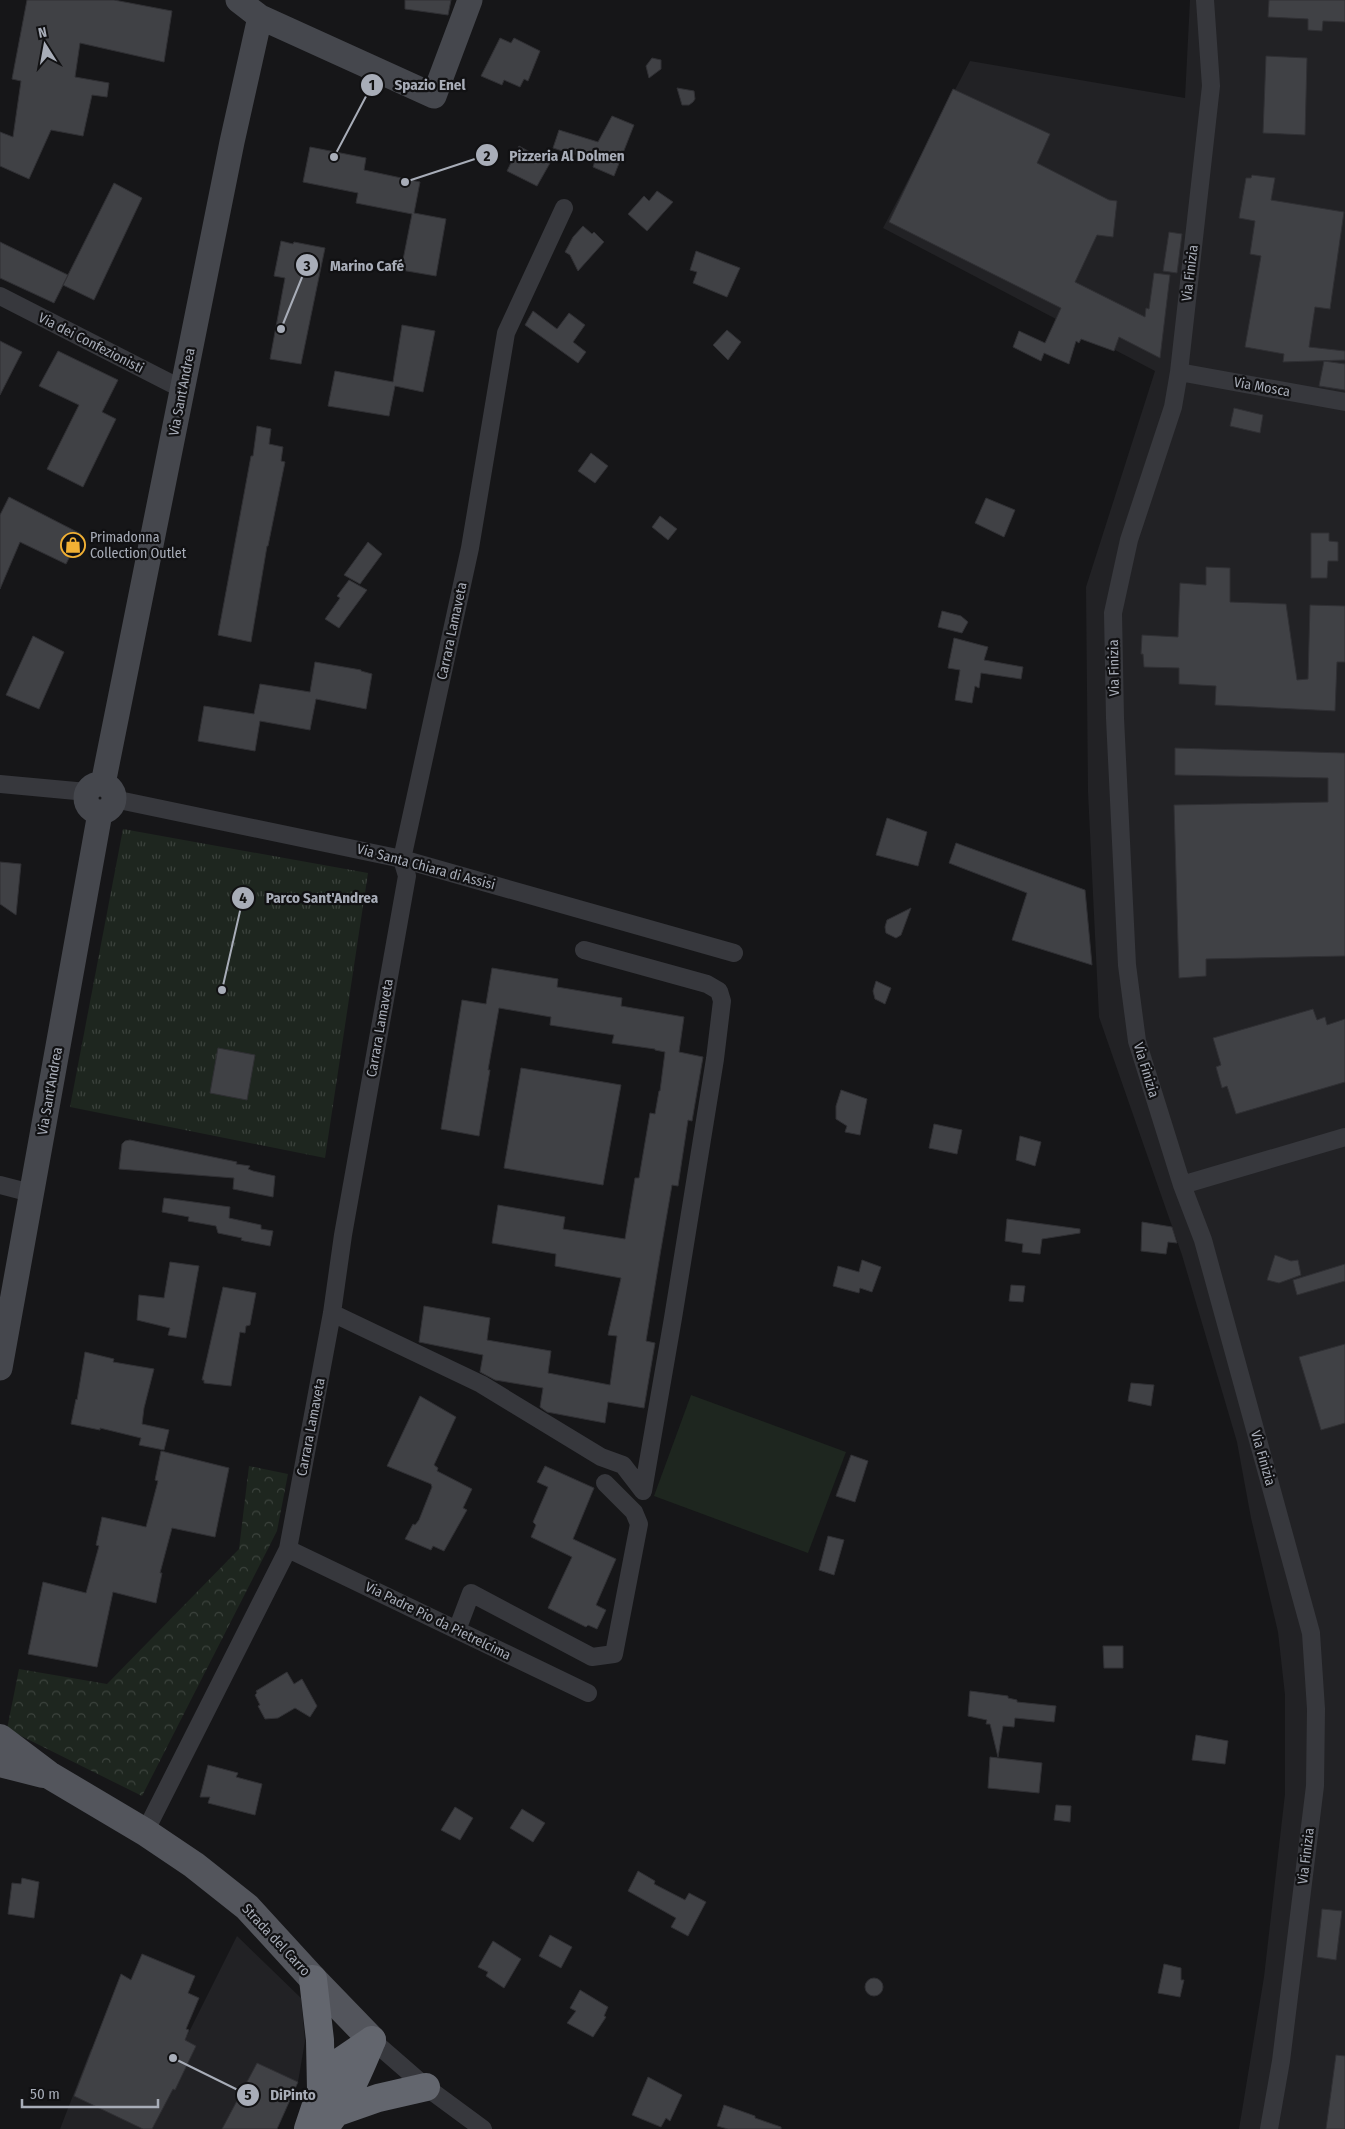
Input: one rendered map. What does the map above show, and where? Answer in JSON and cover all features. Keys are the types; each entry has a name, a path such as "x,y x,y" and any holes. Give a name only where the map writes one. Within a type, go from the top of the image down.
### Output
{"highway":[{"path":"313,1979 320,2040 321,2090"},
{"path":"308,2129 321,2090 341,2061 372,2040"},
{"path":"330,2120 360,2072 372,2040"},
{"path":"330,2120 378,2098 426,2087"}],"main road":[{"name":"Strada del Carro","path":"0,1738 49,1775 145,1832 194,1866 247,1907 372,2040"},
{"name":"Strada del Carro","path":"2,1766 49,1775"}],"street":[{"path":"238,0 262,9 434,96 470,0"},
{"name":"Via Finizia","path":"1205,0 1212,86 1179,372 1173,407 1129,540 1113,613 1115,718 1127,965 1137,1041 1182,1185 1203,1240 1311,1633 1316,1709 1315,1786 1281,2061 1268,2128"},
{"name":"Via Sant'Andrea","path":"0,1368 101,797 232,142 262,9"},
{"name":"Carrara Lamaveta","path":"145,1832 288,1549 332,1313 343,1235 407,876 402,859 470,548 506,333 564,208"},
{"name":"Via dei Confezionisti","path":"0,296 182,389"},
{"name":"Via Mosca","path":"1179,372 1345,402"},
{"name":"Via Santa Chiara di Assisi","path":"0,784 101,797 402,859 734,953"},
{"path":"332,1313 481,1384 601,1457 622,1465 643,1491 715,1059 722,1001 719,990 707,984 584,950"},
{"path":"1182,1185 1345,1137"},
{"path":"0,1185 32,1193"},
{"path":"457,1630 471,1593 592,1657 614,1654 640,1524 634,1512 604,1482"},
{"name":"Via Padre Pio da Pietrelcima","path":"288,1549 588,1693"},
{"name":"Strada del Carro","path":"372,2040 426,2087 483,2129"}],"shaded area":[{"path":"1190,0 1345,0 1345,2129 1239,2129 1264,1977 1285,1794 1285,1695 1278,1632 1251,1518 1237,1442 1182,1255 1099,1017 1088,792 1086,587 1155,371 883,228 970,61 1185,98"},
{"path":"237,1936 301,1998 305,2041 298,2082 277,2129 60,2129 91,2049 108,2057 185,2040"}],"green space":[{"path":"123,829 368,873 325,1158 70,1107"},
{"path":"691,1395 846,1452 808,1553 654,1496"},
{"path":"249,1466 288,1474 277,1531 142,1796 7,1729 19,1669 107,1684 239,1549"}],"building":[{"path":"27,0 114,0 172,11 164,62 80,43 75,77 109,83 107,97 92,95 83,136 51,130 29,179 0,166 0,132 13,137 21,81 12,79"},
{"path":"405,0 451,0 448,15 405,9"},
{"path":"1269,0 1345,0 1345,22 1323,21 1322,31 1308,30 1308,19 1268,17"},
{"path":"500,38 511,43 514,38 540,51 528,81 524,79 520,87 504,80 502,85 481,76"},
{"path":"1266,56 1307,58 1305,135 1263,133"},
{"path":"652,58 661,60 661,69 649,78 646,66"},
{"path":"677,88 694,91 695,99 693,102 689,105 682,105"},
{"path":"953,89 1050,134 1037,163 1109,200 1117,201 1113,237 1097,235 1075,282 1145,317 1146,308 1149,309 1154,273 1170,275 1160,358 1119,337 1114,351 1081,339 1079,343 1076,341 1069,364 1044,353 1041,361 1013,347 1019,331 1045,343 1061,308 889,222"},
{"path":"612,116 634,125 614,176 593,167 595,161 553,148 559,130 598,142"},
{"path":"519,146 550,163 537,186 507,171"},
{"path":"310,147 366,158 364,170 420,182 414,213 446,219 436,276 401,270 412,214 356,203 358,193 303,182"},
{"path":"1252,175 1275,178 1271,200 1344,212 1330,309 1315,307 1309,347 1345,351 1345,360 1283,362 1284,354 1245,347 1261,256 1250,254 1255,221 1239,218 1246,178 1251,178"},
{"path":"114,183 142,198 94,300 63,285"},
{"path":"657,191 673,202 647,231 628,214 644,196 649,201"},
{"path":"583,226 592,234 594,232 604,242 578,271 570,255 565,252 573,237"},
{"path":"1169,232 1182,234 1177,273 1163,271"},
{"path":"281,241 325,248 301,364 270,359 285,278 274,276"},
{"path":"0,242 68,275 54,303 0,278"},
{"path":"696,251 740,268 727,297 693,283 697,272 690,270"},
{"path":"533,311 557,329 569,313 585,325 573,342 586,352 578,363 525,325"},
{"path":"402,325 435,331 423,392 395,386 389,416 328,406 335,371 393,382"},
{"path":"727,330 741,342 728,360 713,345"},
{"path":"0,341 22,352 0,395"},
{"path":"58,351 118,380 102,412 116,419 83,487 47,469 79,405 39,386"},
{"path":"1324,361 1345,364 1345,390 1319,386"},
{"path":"1234,408 1263,415 1260,433 1230,426"},
{"path":"257,426 271,429 269,444 283,447 281,461 285,462 267,546 251,642 218,635 251,456 253,456"},
{"path":"591,453 608,466 595,483 578,471"},
{"path":"9,497 81,534 66,564 20,542 0,589 0,515"},
{"path":"986,498 1015,510 1004,537 975,523"},
{"path":"660,516 677,529 668,540 652,527"},
{"path":"1311,533 1329,533 1329,541 1338,542 1338,561 1328,561 1327,578 1311,578"},
{"path":"368,542 382,554 360,584 344,575"},
{"path":"1206,567 1230,568 1230,602 1286,604 1297,680 1308,679 1310,605 1345,606 1345,662 1337,662 1335,711 1215,705 1216,686 1179,684 1179,668 1144,667 1143,654 1141,654 1142,635 1178,637 1180,583 1206,585"},
{"path":"349,580 367,590 339,628 325,619 340,598 337,596"},
{"path":"942,611 961,616 968,622 962,633 938,627"},
{"path":"33,636 64,652 39,709 6,695"},
{"path":"954,638 988,647 984,660 1023,667 1021,679 981,673 979,688 975,686 972,703 955,700 960,670 948,668"},
{"path":"315,662 361,670 372,674 366,709 316,699 310,730 260,721 255,751 198,741 204,706 254,714 260,684 310,692"},
{"path":"1175,748 1345,753 1345,956 1206,959 1206,976 1179,978 1174,805 1328,802 1328,778 1175,775"},
{"path":"887,818 927,832 918,866 876,855"},
{"path":"956,843 1085,890 1092,965 1012,940 1027,893 949,863"},
{"path":"0,862 21,864 16,915 0,904"},
{"path":"911,908 901,935 896,938 886,933 887,920"},
{"path":"492,968 558,979 557,987 622,998 621,1006 684,1017 679,1052 703,1057 692,1121 688,1120 678,1186 672,1185 661,1249 646,1341 655,1343 644,1408 608,1402 605,1423 547,1412 540,1407 543,1388 495,1380 480,1372 483,1355 419,1342 424,1306 490,1318 487,1340 551,1351 548,1373 610,1385 617,1336 608,1335 621,1278 555,1266 556,1254 492,1243 498,1205 565,1217 563,1229 625,1239 635,1178 639,1178 650,1113 655,1114 660,1091 665,1052 612,1043 614,1035 550,1025 551,1017 499,1008 479,1136 441,1129 462,1000 486,1004"},
{"path":"876,981 891,988 885,1004 875,999 873,991"},
{"path":"1313,1009 1317,1020 1325,1017 1327,1025 1345,1019 1345,1082 1236,1114 1227,1086 1222,1088 1216,1067 1221,1065 1213,1038"},
{"path":"218,1048 255,1055 247,1100 210,1093"},
{"path":"521,1068 621,1085 603,1185 504,1168"},
{"path":"841,1090 867,1099 860,1135 845,1132 847,1126 836,1119 836,1106"},
{"path":"934,1124 962,1130 957,1154 929,1148"},
{"path":"1020,1136 1041,1142 1035,1166 1016,1160"},
{"path":"130,1140 250,1166 248,1169 275,1176 273,1197 233,1189 234,1178 119,1169 122,1144"},
{"path":"164,1198 230,1207 229,1218 261,1225 261,1229 273,1231 270,1246 218,1233 216,1226 188,1221 189,1217 162,1212"},
{"path":"1007,1219 1080,1229 1080,1233 1042,1239 1040,1254 1022,1252 1023,1244 1005,1241"},
{"path":"1142,1222 1172,1227 1177,1243 1168,1242 1166,1254 1141,1251"},
{"path":"1275,1255 1291,1261 1298,1260 1301,1275 1279,1283 1267,1280"},
{"path":"862,1260 881,1267 872,1292 860,1288 859,1293 833,1286 838,1266 859,1272"},
{"path":"170,1262 199,1266 186,1338 168,1335 170,1328 137,1320 139,1295 164,1298"},
{"path":"1345,1264 1345,1281 1297,1295 1293,1280"},
{"path":"1011,1285 1025,1286 1023,1302 1009,1301"},
{"path":"223,1287 256,1293 250,1325 246,1326 245,1333 240,1332 231,1386 204,1383 204,1380 202,1380"},
{"path":"1345,1344 1345,1423 1321,1430 1299,1357"},
{"path":"85,1352 114,1359 113,1362 154,1369 142,1424 169,1430 164,1450 139,1445 141,1438 100,1428 100,1430 71,1424"},
{"path":"1131,1383 1154,1385 1151,1406 1128,1401"},
{"path":"420,1396 456,1417 434,1465 438,1468 437,1471 472,1489 463,1508 467,1510 444,1551 433,1546 431,1550 405,1539 413,1524 415,1525 419,1520 432,1487 431,1484 387,1466"},
{"path":"161,1451 229,1468 215,1537 172,1528 160,1573 162,1573 156,1603 113,1592 97,1667 28,1654 43,1582 86,1593 99,1546 96,1545 102,1517 146,1527 158,1481 155,1480"},
{"path":"851,1455 868,1461 855,1502 836,1496"},
{"path":"545,1466 594,1488 573,1539 616,1559 596,1605 606,1610 597,1629 588,1625 586,1627 548,1608 572,1557 531,1537 536,1525 533,1522 548,1487 537,1482"},
{"path":"828,1536 844,1540 834,1575 819,1570"},
{"path":"1103,1646 1123,1646 1123,1668 1104,1668"},
{"path":"287,1672 294,1684 302,1679 317,1706 310,1717 295,1708 278,1718 265,1719 258,1706 260,1705 255,1695 256,1691"},
{"path":"970,1691 1008,1696 1008,1698 1017,1700 1017,1702 1056,1706 1054,1722 1015,1718 1014,1727 1003,1726 998,1757 990,1724 986,1724 987,1720 968,1716"},
{"path":"1196,1735 1228,1741 1225,1764 1192,1760"},
{"path":"990,1757 1042,1763 1039,1793 988,1788"},
{"path":"208,1765 238,1773 236,1777 262,1784 255,1815 208,1803 210,1797 200,1797"},
{"path":"1056,1805 1071,1806 1070,1822 1054,1820"},
{"path":"455,1807 473,1818 460,1840 441,1830"},
{"path":"522,1809 545,1823 533,1842 510,1828"},
{"path":"638,1871 655,1881 654,1884 685,1900 689,1893 706,1902 688,1936 671,1927 676,1918 628,1891"},
{"path":"22,1878 39,1882 34,1918 8,1914 12,1883 21,1884"},
{"path":"1322,1909 1342,1911 1336,1960 1317,1957"},
{"path":"550,1935 572,1947 561,1968 539,1956"},
{"path":"493,1941 521,1959 504,1988 486,1976 488,1972 478,1967"},
{"path":"142,1954 195,1976 188,1993 199,1998 186,2029 189,2030 185,2040 196,2046 175,2090 173,2089 152,2129 143,2129 74,2096 121,1974 131,1980"},
{"path":"1164,1964 1181,1968 1181,1980 1184,1980 1180,1997 1158,1993"},
{"path":"874,1978 880,1981 883,1987 880,1993 874,1996 868,1993 865,1987 868,1981"},
{"path":"580,1990 608,2007 604,2016 606,2017 593,2037 567,2023 576,2011 570,2008"},
{"path":"1336,2055 1345,2056 1345,2129 1326,2129"},
{"path":"257,2063 298,2082 277,2129 222,2129"},
{"path":"648,2077 682,2095 670,2121 666,2118 661,2127 632,2115"},
{"path":"724,2105 755,2116 755,2118 781,2127 781,2129 728,2129 717,2126"}],"place":[{"name":"Spazio Enel","path":"334,157"},
{"name":"Pizzeria Al Dolmen","path":"405,182"},
{"name":"Marino Café","path":"281,329"},
{"name":"Primadonna Collection Outlet","path":"73,545"},
{"name":"Parco Sant'Andrea","path":"222,990"},
{"name":"DiPinto","path":"173,2058"}]}
